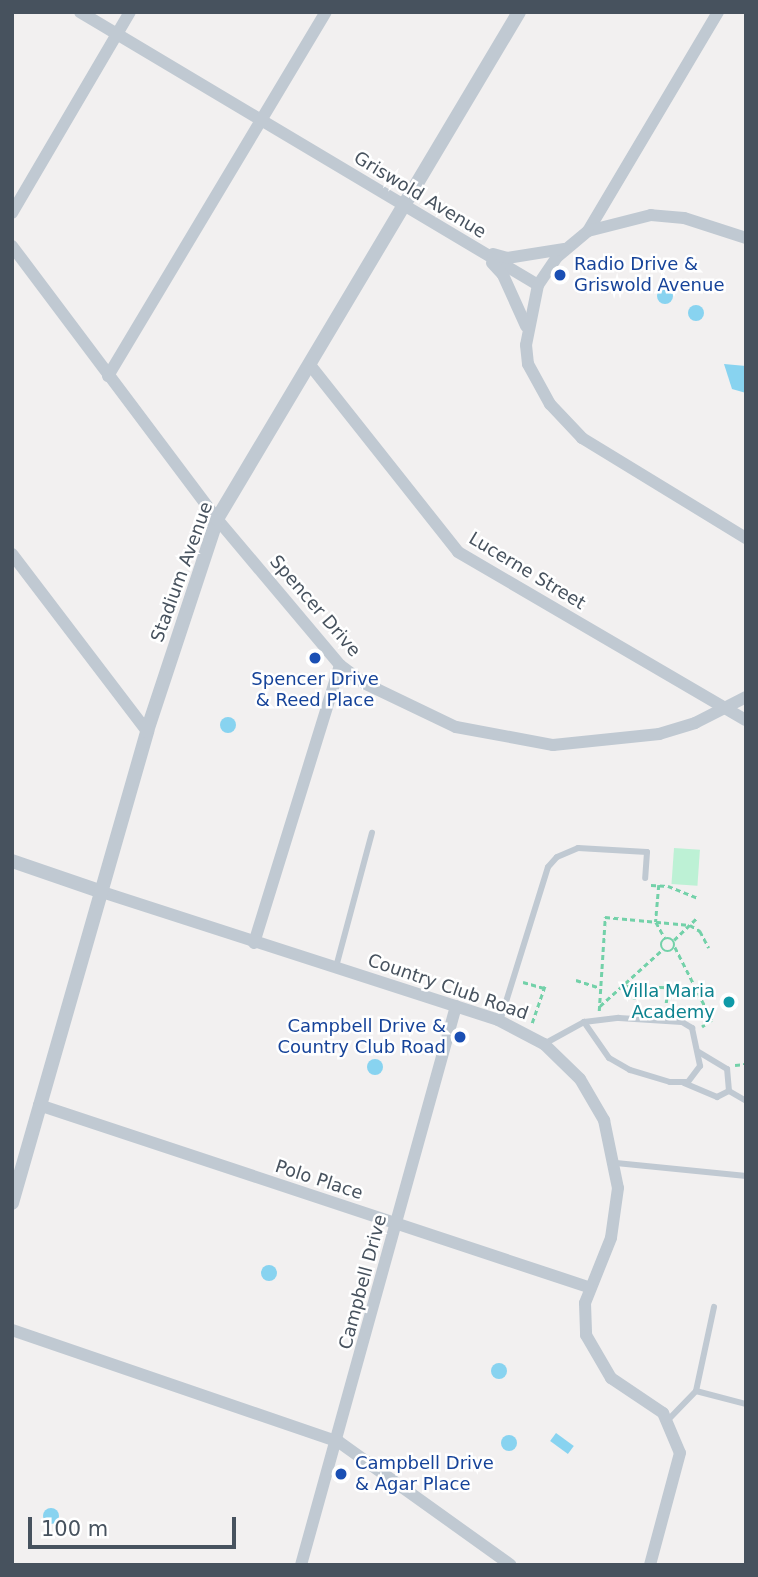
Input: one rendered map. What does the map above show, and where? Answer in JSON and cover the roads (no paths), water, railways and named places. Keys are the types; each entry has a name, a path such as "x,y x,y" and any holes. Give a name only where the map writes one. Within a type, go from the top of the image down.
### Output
{"street":[{"name":"Griswold Avenue","path":"80,12 538,285"},
{"path":"12,214 130,12"},
{"path":"108,376 326,12"},
{"name":"Stadium Avenue","path":"12,1203 99,891 147,731 217,519 519,12"},
{"path":"718,12 588,231 565,249 538,285 526,327 528,364 564,422 587,442 746,538"},
{"path":"588,231 651,215 684,218 746,238"},
{"name":"Spencer Drive","path":"12,246 217,519 340,665 422,715 520,742 622,741 695,723 746,697"},
{"path":"481,251 508,258 565,249"},
{"path":"481,251 503,275 526,327"},
{"name":"Lucerne Street","path":"310,365 458,552 746,720"},
{"path":"12,554 147,731"},
{"path":"254,943 340,665"},
{"name":"Country Club Road","path":"12,861 254,943 500,1021 544,1044 580,1079 594,1100 616,1163 618,1188 611,1238 588,1287 586,1335 600,1365 668,1420"},
{"name":"Campbell Drive","path":"301,1565 338,1442 456,1006"},
{"name":"Polo Place","path":"39,1105 588,1287"},
{"path":"12,1330 338,1442 511,1565"},
{"path":"650,1565 680,1453 668,1420"}],"lane":[{"path":"336,969 372,833"},
{"path":"500,1021 548,867 557,857 578,848 647,852 645,878"},
{"path":"584,1021 600,1048 621,1066 683,1082 717,1097 729,1091"},
{"path":"544,1044 584,1021 673,1021 693,1032 699,1052 696,1075 683,1082"},
{"path":"699,1052 727,1069 731,1075 729,1091"},
{"path":"729,1091 746,1101"},
{"path":"616,1163 746,1176"},
{"path":"668,1420 696,1391 714,1307"},
{"path":"696,1391 746,1405"}],"water":[{"path":"665,288 671,290 671,302 665,304 659,302 657,296 659,290"},
{"path":"693,305 699,305 704,313 702,319 693,321 688,316 688,310"},
{"path":"724,364 746,366 746,393 732,389"},
{"path":"228,717 236,725 228,733 220,725"},
{"path":"375,1059 383,1067 375,1075 367,1067"},
{"path":"269,1265 275,1267 275,1279 269,1281 263,1279 261,1273 263,1267"},
{"path":"496,1363 502,1363 507,1371 505,1377 496,1379 491,1374 491,1368"},
{"path":"556,1433 574,1446 568,1454 550,1441"},
{"path":"506,1435 512,1435 517,1443 515,1449 506,1451 501,1446 501,1440"},
{"path":"51,1508 57,1510 57,1522 51,1524 45,1522 43,1516 45,1510"}],"place":[{"name":"Radio Drive & Griswold Avenue","path":"560,275"},
{"name":"Spencer Drive & Reed Place","path":"315,658"},
{"name":"Villa Maria Academy","path":"729,1002"},
{"name":"Campbell Drive & Country Club Road","path":"460,1037"},
{"name":"Campbell Drive & Agar Place","path":"341,1474"}]}
